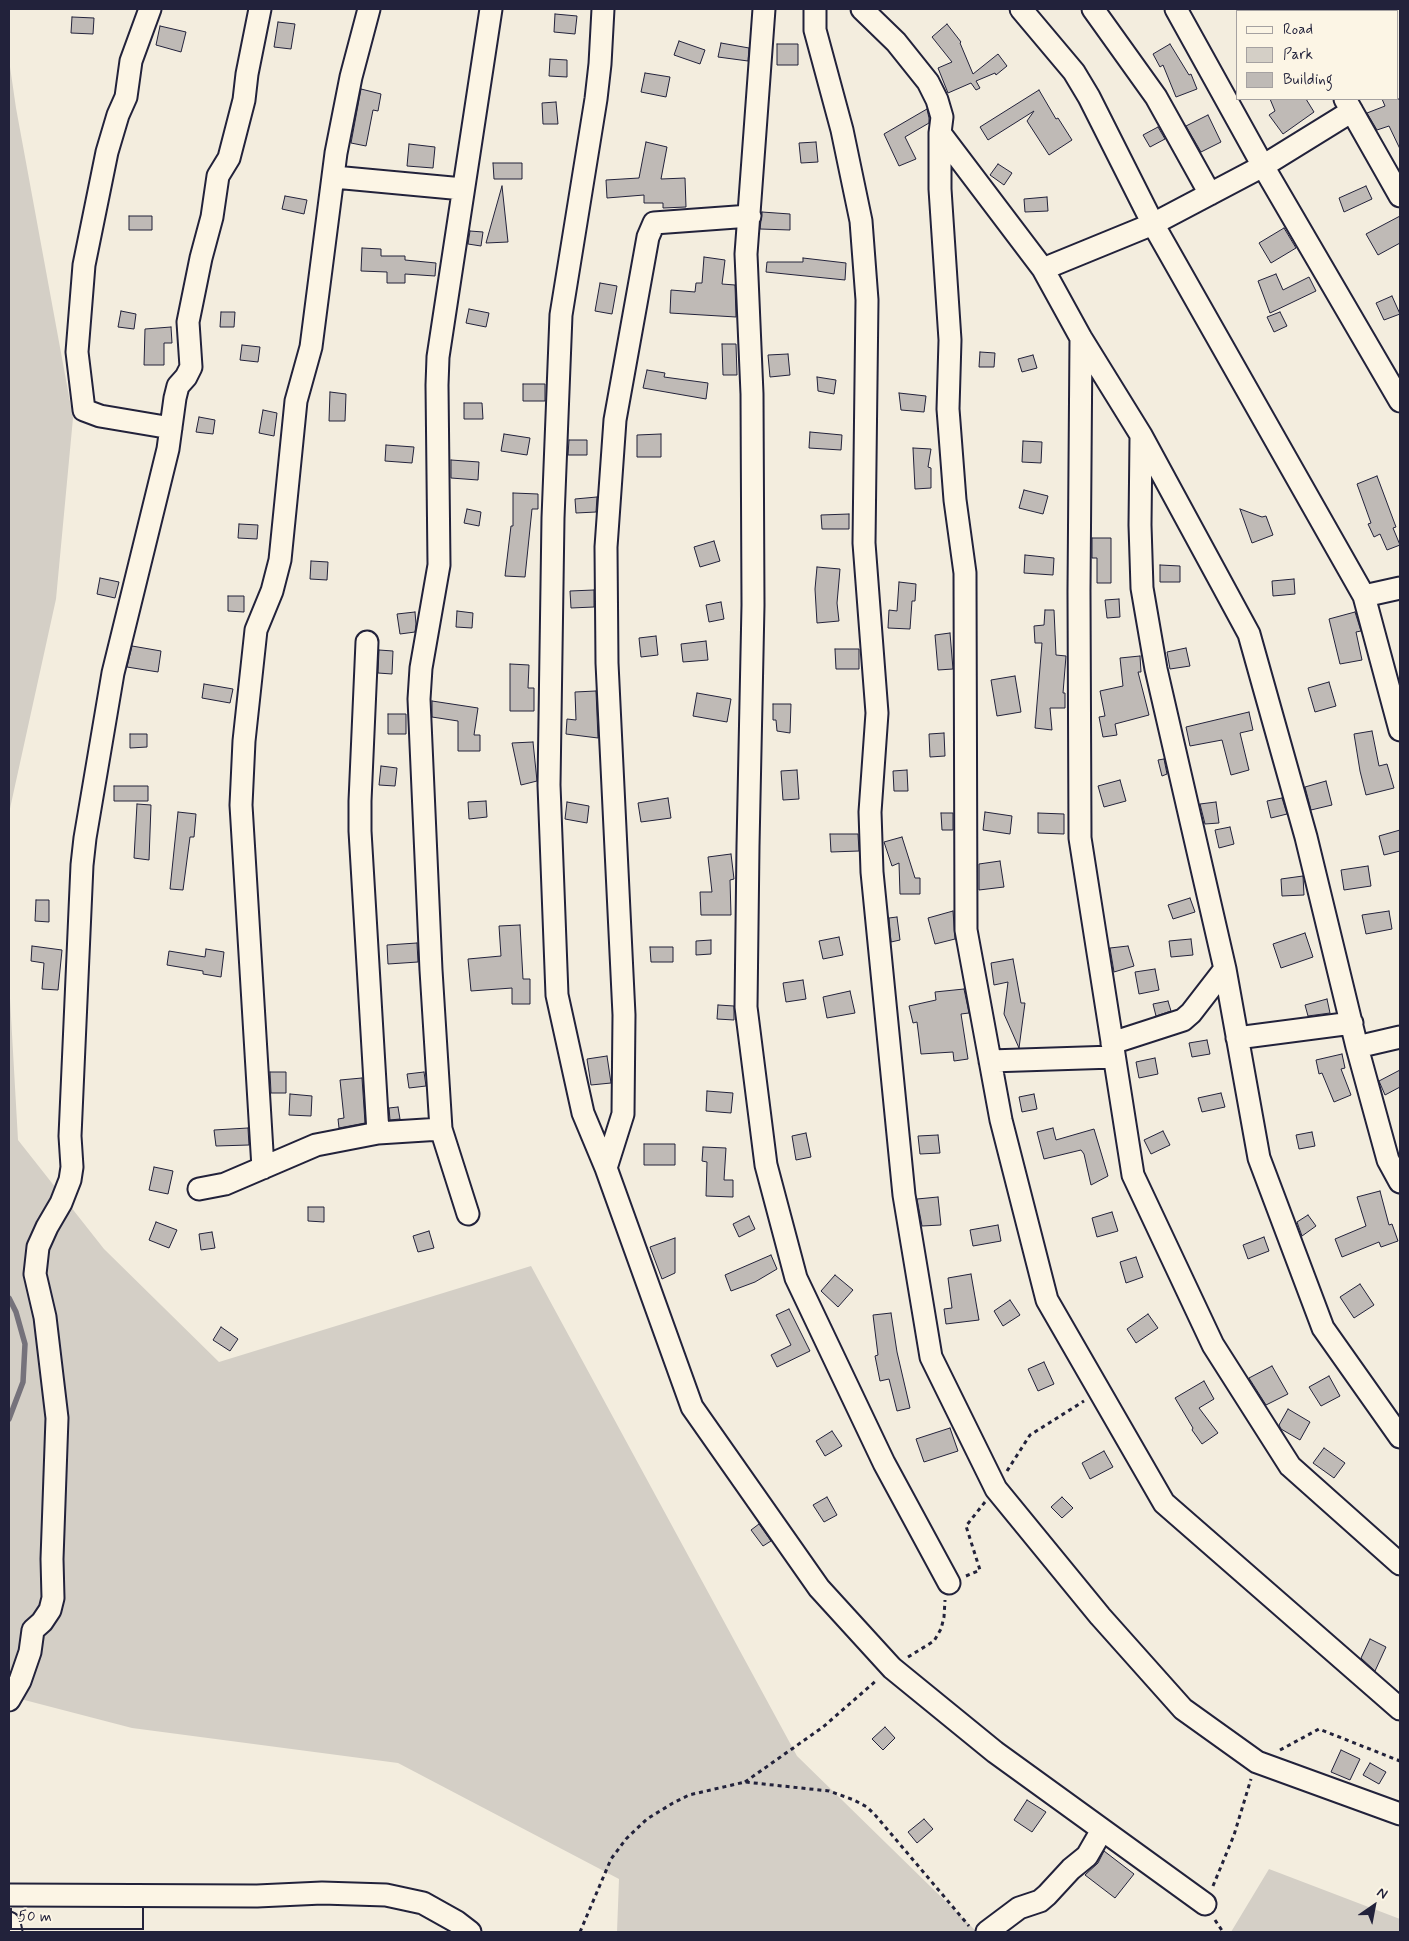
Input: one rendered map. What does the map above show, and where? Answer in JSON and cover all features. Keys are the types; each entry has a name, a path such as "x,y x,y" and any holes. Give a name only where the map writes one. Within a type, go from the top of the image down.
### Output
{"street":[{"path":"150,9 131,61 126,97 118,115 107,152 84,265 77,352 84,410 100,416 171,428"},
{"path":"9,1700 20,1681 30,1652 34,1630 50,1610 53,1598 52,1550 57,1418 45,1317 35,1274 38,1247 70,1180 72,1167 70,1136 82,865 113,674 168,449 178,386 186,377 190,367 188,322 201,258 212,217 218,176 229,158 239,120 260,9"},
{"path":"263,1168 241,805 241,773 251,683 252,651 256,630 272,592 280,560 296,401 311,347 336,153 351,76 369,9"},
{"path":"468,1214 441,1129 430,960 419,699 421,668 439,565 438,357 491,9"},
{"path":"603,9 596,100 561,315 553,518 549,785 556,995 583,1113 606,1168 692,1407 819,1588 892,1668 995,1752 1205,1904"},
{"path":"764,9 746,254 752,394 753,605 746,1007 766,1165 796,1278 884,1463 949,1583"},
{"path":"815,9 815,30 842,130 861,221 867,300 864,536 877,713 870,812 872,872 904,1195 931,1357 996,1489 1100,1616 1184,1709 1257,1762 1400,1814"},
{"path":"862,9 896,42 928,82 937,100 942,117 940,133 940,189 950,340 948,409 955,500 965,573 966,930 1001,1120 1047,1300 1164,1504 1400,1709"},
{"path":"1021,9 1074,72 1084,89 1153,224 1364,596 1400,730"},
{"path":"1093,9 1156,97 1210,194"},
{"path":"1176,9 1263,166 1400,401"},
{"path":"1043,269 1153,224 1263,166 1349,105 1400,196"},
{"path":"940,133 1043,269 1081,338 1141,435 1249,634 1306,837 1388,1160 1400,1182"},
{"path":"334,177 463,188"},
{"path":"606,1168 623,1114 624,1015 607,663 606,547 615,420 648,237 654,223 750,216"},
{"path":"1081,338 1079,581 1080,838 1133,1175 1213,1345 1290,1466 1400,1564"},
{"path":"1141,435 1140,525 1142,588 1156,669 1225,969 1259,1158 1324,1328 1400,1437"},
{"path":"1364,596 1400,588"},
{"path":"367,642 360,831 378,1133"},
{"path":"990,1061 1113,1050 1183,1020 1191,1013 1225,969"},
{"path":"1237,1038 1352,1023"},
{"path":"1358,1047 1400,1036"},
{"path":"199,1189 225,1184 316,1145 378,1133 441,1129"},
{"path":"987,1932 1019,1908 1040,1901 1048,1895 1071,1869 1087,1856 1102,1830"},
{"path":"9,1895 257,1896 322,1892 386,1895 423,1903 458,1922 470,1932"},
{"path":"9,1922 11,1932"}],"path":[{"path":"996,1489 1030,1435 1099,1392"},
{"path":"745,1782 823,1726 892,1668"},
{"path":"1223,1932 1205,1904 1234,1835 1257,1762 1319,1729 1400,1761"},
{"path":"580,1932 611,1859 626,1839 647,1819 673,1802 689,1795 745,1782 829,1791 854,1800 867,1808 876,1816 974,1932"}],"green space":[{"path":"9,60 16,108 73,418 56,599 9,813"},
{"path":"9,981 18,1140 104,1249 219,1362 531,1266 797,1756 977,1932 617,1932 619,1879 398,1763 132,1728 9,1696"},
{"path":"1269,1869 1400,1919 1400,1932 1231,1932"}],"building":[{"path":"555,14 577,16 575,34 554,32"},
{"path":"72,17 94,18 93,34 71,33"},
{"path":"278,22 295,24 291,49 274,47"},
{"path":"947,24 961,42 973,74 998,54 1007,66 996,75 995,73 976,81 980,88 976,90 971,83 948,93 938,68 952,62 932,37"},
{"path":"160,26 186,32 181,52 156,45"},
{"path":"679,41 705,50 700,64 674,55"},
{"path":"721,43 749,48 748,61 718,57"},
{"path":"777,44 798,44 798,65 777,65"},
{"path":"1170,44 1189,75 1191,74 1197,89 1176,97 1163,65 1160,67 1153,54"},
{"path":"550,59 567,60 567,77 549,76"},
{"path":"645,73 670,77 666,97 641,92"},
{"path":"361,89 381,94 378,111 373,110 366,146 351,143"},
{"path":"1039,90 1056,119 1058,118 1072,140 1049,155 1027,121 1034,111 988,140 980,127"},
{"path":"1400,99 1400,149 1389,126 1377,130 1367,113 1385,106 1382,100"},
{"path":"1270,100 1307,100 1314,112 1283,134 1269,115 1275,111"},
{"path":"556,102 558,124 543,124 542,103"},
{"path":"927,109 929,123 905,137 916,159 899,166 884,134"},
{"path":"1208,115 1221,142 1201,152 1186,126"},
{"path":"1158,127 1165,139 1150,147 1143,135"},
{"path":"646,142 667,147 661,179 685,178 686,207 663,208 663,203 644,203 644,195 607,198 606,180 639,178"},
{"path":"816,142 818,162 801,163 799,143"},
{"path":"409,144 435,147 433,168 407,166"},
{"path":"493,163 522,163 522,179 494,179"},
{"path":"998,164 1012,173 1004,185 990,175"},
{"path":"502,186 508,242 486,243"},
{"path":"1366,186 1372,199 1344,212 1339,198"},
{"path":"285,196 307,200 304,214 282,209"},
{"path":"1047,197 1048,211 1025,212 1024,199"},
{"path":"762,212 790,214 790,230 760,229"},
{"path":"129,216 152,216 152,230 129,230"},
{"path":"1400,216 1400,243 1378,255 1366,234"},
{"path":"1284,228 1296,248 1271,263 1259,243"},
{"path":"470,231 483,232 481,246 468,244"},
{"path":"362,248 381,249 381,256 405,256 405,260 436,263 435,276 405,274 405,283 387,283 387,272 361,271"},
{"path":"704,257 725,260 722,284 735,285 736,317 670,313 671,290 695,292 696,283 702,283"},
{"path":"803,258 846,263 845,280 766,272 767,262 803,262"},
{"path":"1276,274 1283,290 1309,277 1316,291 1270,313 1258,281"},
{"path":"600,283 617,286 612,314 595,311"},
{"path":"1392,296 1400,314 1384,320 1376,303"},
{"path":"469,309 489,313 486,327 466,323"},
{"path":"121,311 136,314 134,329 118,327"},
{"path":"221,312 235,312 234,327 220,327"},
{"path":"1280,312 1287,326 1274,332 1267,317"},
{"path":"171,327 172,343 164,343 164,365 144,365 145,329"},
{"path":"722,344 736,344 737,375 723,375"},
{"path":"242,345 260,347 258,362 240,360"},
{"path":"980,352 995,353 994,367 979,367"},
{"path":"788,354 790,375 770,377 768,355"},
{"path":"1033,355 1037,368 1022,372 1018,359"},
{"path":"647,370 665,373 664,377 708,383 706,399 643,388"},
{"path":"817,377 836,380 834,394 818,391"},
{"path":"523,384 545,384 545,401 523,401"},
{"path":"330,392 346,394 345,421 329,421"},
{"path":"899,393 926,396 924,412 901,410"},
{"path":"464,403 482,403 483,419 464,419"},
{"path":"263,410 277,413 274,436 259,433"},
{"path":"199,417 215,420 213,434 196,432"},
{"path":"810,432 842,435 841,450 809,448"},
{"path":"504,434 530,438 527,455 501,451"},
{"path":"661,434 661,457 637,457 637,435"},
{"path":"569,440 587,440 587,455 568,455"},
{"path":"1023,441 1042,442 1041,463 1022,462"},
{"path":"386,445 414,447 412,463 385,461"},
{"path":"913,448 931,449 928,467 931,468 931,488 915,489"},
{"path":"451,460 479,462 478,480 451,478"},
{"path":"1377,476 1396,527 1393,528 1400,545 1387,550 1380,534 1374,537 1368,524 1371,523 1357,484"},
{"path":"1024,490 1048,496 1043,514 1019,508"},
{"path":"513,493 538,494 538,509 532,509 525,577 505,576 511,526 513,526"},
{"path":"597,497 596,512 576,513 575,499"},
{"path":"467,509 481,512 479,526 464,523"},
{"path":"1240,509 1262,517 1266,516 1273,535 1252,543"},
{"path":"849,514 849,529 822,529 821,515"},
{"path":"239,524 258,525 257,539 238,538"},
{"path":"1092,538 1111,538 1111,583 1097,583 1097,558 1092,558"},
{"path":"714,541 720,561 700,567 694,547"},
{"path":"1025,555 1054,558 1053,575 1024,573"},
{"path":"311,561 328,562 327,580 310,579"},
{"path":"1160,565 1180,566 1180,582 1160,582"},
{"path":"817,567 840,569 837,603 839,621 817,623 815,589"},
{"path":"100,578 119,582 115,598 97,594"},
{"path":"1294,579 1295,594 1273,596 1272,581"},
{"path":"899,582 916,584 915,601 912,601 910,629 888,628 889,610 897,611"},
{"path":"594,590 594,607 571,608 570,591"},
{"path":"228,596 244,596 244,612 228,611"},
{"path":"1119,599 1120,617 1107,618 1105,600"},
{"path":"721,602 724,619 709,622 706,605"},
{"path":"1045,610 1054,610 1056,655 1066,656 1063,693 1065,693 1065,708 1050,708 1052,730 1035,728 1042,643 1035,643 1034,626 1044,625"},
{"path":"457,611 473,613 472,628 456,627"},
{"path":"415,612 415,632 400,634 397,614"},
{"path":"1355,612 1361,631 1356,632 1362,660 1340,664 1329,619"},
{"path":"950,633 953,669 938,670 935,635"},
{"path":"656,636 658,655 641,657 639,638"},
{"path":"706,641 708,660 683,662 681,644"},
{"path":"132,646 161,651 158,672 127,667"},
{"path":"1186,648 1190,666 1170,669 1167,652"},
{"path":"835,649 859,649 859,669 836,669"},
{"path":"379,650 393,651 392,674 378,673"},
{"path":"1140,656 1141,672 1138,672 1149,715 1115,724 1117,735 1103,737 1099,717 1105,716 1100,691 1123,686 1120,658"},
{"path":"510,664 529,665 528,688 534,688 534,711 510,711"},
{"path":"1015,676 1021,712 997,716 991,680"},
{"path":"1329,682 1336,706 1315,712 1308,688"},
{"path":"204,684 233,689 230,703 202,698"},
{"path":"596,691 598,738 566,734 567,719 576,720 575,692"},
{"path":"697,693 731,699 727,722 693,716"},
{"path":"432,701 478,708 474,735 480,735 480,751 458,751 458,721 432,717"},
{"path":"773,704 791,704 790,733 777,731 776,720 773,720"},
{"path":"1249,712 1253,730 1240,733 1249,770 1231,775 1222,740 1190,746 1186,727"},
{"path":"388,714 406,714 406,734 388,734"},
{"path":"1372,731 1379,766 1387,764 1394,788 1366,795 1354,734"},
{"path":"944,733 945,756 930,757 929,734"},
{"path":"130,734 147,734 147,747 130,748"},
{"path":"533,742 537,781 521,785 512,743"},
{"path":"1164,759 1167,774 1162,776 1158,760"},
{"path":"381,766 397,768 395,786 379,785"},
{"path":"797,770 799,799 783,800 781,771"},
{"path":"907,770 908,791 894,791 893,771"},
{"path":"1120,780 1126,801 1104,807 1098,786"},
{"path":"1326,781 1332,805 1311,810 1305,787"},
{"path":"114,786 148,786 148,801 114,801"},
{"path":"668,798 671,818 641,822 638,803"},
{"path":"1282,798 1287,814 1271,818 1267,801"},
{"path":"486,801 487,817 469,819 468,802"},
{"path":"567,802 589,806 587,823 565,819"},
{"path":"1216,802 1219,823 1205,824 1200,804"},
{"path":"137,804 151,805 149,860 134,858"},
{"path":"178,812 196,814 194,837 190,837 183,890 170,889"},
{"path":"985,812 1012,816 1010,834 983,830"},
{"path":"941,813 953,813 953,830 942,830"},
{"path":"1038,813 1064,814 1064,834 1038,833"},
{"path":"1230,827 1234,844 1219,848 1215,830"},
{"path":"1400,830 1400,851 1384,855 1379,836"},
{"path":"830,834 858,834 859,851 831,852"},
{"path":"902,837 915,878 920,878 920,894 900,894 899,863 892,866 884,842"},
{"path":"731,854 734,879 730,880 731,915 701,915 700,892 712,892 708,857"},
{"path":"1000,861 1004,887 979,890 979,864"},
{"path":"1368,866 1371,886 1344,890 1341,870"},
{"path":"1303,876 1304,895 1282,896 1281,879"},
{"path":"1190,898 1195,912 1173,919 1168,905"},
{"path":"36,900 49,900 49,922 35,921"},
{"path":"953,911 955,939 935,944 928,918"},
{"path":"1389,911 1392,929 1366,934 1362,915"},
{"path":"897,917 900,940 891,942 889,918"},
{"path":"520,925 523,979 530,979 530,1004 512,1004 512,988 471,991 468,959 501,956 499,926"},
{"path":"1305,933 1313,957 1281,968 1273,944"},
{"path":"839,937 843,955 823,959 819,941"},
{"path":"1191,939 1193,955 1171,957 1169,941"},
{"path":"711,940 711,954 696,955 696,941"},
{"path":"417,943 418,962 388,964 387,945"},
{"path":"32,946 62,950 58,990 42,989 44,963 31,961"},
{"path":"1128,946 1134,966 1114,972 1110,948"},
{"path":"650,947 673,947 673,962 651,962"},
{"path":"206,949 224,952 221,977 203,974 203,971 167,965 169,951 205,957"},
{"path":"1013,959 1021,1003 1025,1003 1019,1048 1004,1014 1008,982 994,985 991,963"},
{"path":"1155,969 1159,990 1139,994 1135,972"},
{"path":"803,980 806,999 786,1002 783,983"},
{"path":"964,989 969,1013 961,1014 968,1059 954,1061 953,1052 921,1054 917,1022 913,1023 909,1006 936,1000 935,992"},
{"path":"850,991 855,1013 827,1018 823,997"},
{"path":"1327,999 1330,1013 1308,1016 1305,1005"},
{"path":"1168,1001 1171,1011 1156,1016 1153,1004"},
{"path":"718,1005 734,1006 734,1020 717,1019"},
{"path":"1207,1040 1210,1054 1192,1057 1189,1043"},
{"path":"1342,1054 1345,1068 1341,1069 1351,1095 1334,1102 1322,1073 1319,1074 1316,1060"},
{"path":"607,1056 611,1083 591,1085 587,1059"},
{"path":"1155,1058 1158,1074 1139,1078 1136,1062"},
{"path":"1400,1070 1400,1087 1385,1095 1379,1081"},
{"path":"270,1072 286,1072 286,1093 271,1093"},
{"path":"424,1072 426,1086 409,1088 407,1074"},
{"path":"362,1078 365,1123 339,1128 338,1119 344,1118 340,1080"},
{"path":"707,1091 733,1093 731,1113 706,1111"},
{"path":"1221,1093 1225,1107 1202,1112 1198,1098"},
{"path":"290,1094 312,1096 311,1116 289,1115"},
{"path":"1034,1094 1037,1109 1022,1112 1019,1097"},
{"path":"398,1107 400,1119 390,1120 389,1108"},
{"path":"248,1128 249,1145 216,1146 214,1130"},
{"path":"1053,1128 1056,1140 1094,1129 1108,1176 1091,1185 1084,1154 1081,1150 1044,1159 1037,1132"},
{"path":"1163,1131 1170,1145 1151,1154 1144,1140"},
{"path":"1312,1132 1315,1146 1299,1149 1296,1135"},
{"path":"806,1133 811,1157 796,1160 792,1136"},
{"path":"938,1135 940,1153 920,1154 918,1136"},
{"path":"644,1144 675,1144 675,1165 644,1165"},
{"path":"703,1147 726,1148 724,1180 733,1180 733,1197 706,1196 707,1162 702,1161"},
{"path":"154,1167 173,1171 168,1194 149,1190"},
{"path":"1380,1191 1389,1225 1392,1224 1398,1241 1381,1247 1379,1242 1342,1257 1335,1239 1366,1226 1357,1197"},
{"path":"938,1197 941,1225 922,1226 917,1199"},
{"path":"308,1207 324,1207 324,1222 308,1221"},
{"path":"1112,1212 1118,1231 1097,1237 1092,1218"},
{"path":"1308,1215 1316,1226 1302,1236 1297,1222"},
{"path":"749,1216 755,1229 739,1237 733,1224"},
{"path":"156,1222 177,1230 169,1248 149,1240"},
{"path":"998,1225 1001,1241 973,1246 970,1230"},
{"path":"429,1231 434,1248 418,1252 413,1236"},
{"path":"212,1232 215,1248 201,1250 199,1234"},
{"path":"1264,1237 1269,1251 1248,1259 1243,1245"},
{"path":"675,1238 675,1273 662,1279 650,1247"},
{"path":"771,1255 777,1269 755,1282 731,1291 725,1275"},
{"path":"1136,1257 1143,1277 1126,1283 1120,1262"},
{"path":"971,1274 979,1320 946,1324 944,1309 952,1308 948,1278"},
{"path":"835,1275 853,1290 838,1307 821,1291"},
{"path":"1360,1284 1374,1305 1354,1318 1340,1297"},
{"path":"1010,1300 1020,1315 1003,1326 994,1311"},
{"path":"789,1309 810,1351 777,1367 771,1355 791,1345 776,1315"},
{"path":"891,1313 897,1352 910,1408 897,1411 889,1379 880,1381 875,1356 878,1355 873,1315"},
{"path":"1148,1314 1158,1328 1136,1343 1127,1329"},
{"path":"221,1327 238,1339 230,1351 213,1340"},
{"path":"1044,1362 1054,1384 1038,1391 1028,1369"},
{"path":"1272,1366 1288,1394 1266,1405 1249,1378"},
{"path":"1329,1376 1340,1396 1321,1406 1309,1387"},
{"path":"1204,1381 1214,1399 1199,1408 1218,1433 1202,1444 1192,1430 1193,1428 1175,1398"},
{"path":"1288,1409 1310,1422 1300,1440 1281,1429 1279,1425"},
{"path":"950,1428 958,1451 924,1462 916,1439"},
{"path":"832,1431 842,1446 825,1456 816,1441"},
{"path":"1324,1448 1345,1463 1334,1478 1313,1463"},
{"path":"1104,1451 1113,1467 1090,1479 1082,1463"},
{"path":"827,1497 837,1515 824,1522 813,1505"},
{"path":"1062,1497 1073,1508 1062,1518 1051,1507"},
{"path":"759,1524 771,1541 763,1546 751,1530"},
{"path":"1370,1639 1386,1647 1375,1671 1361,1658"},
{"path":"885,1727 895,1738 883,1750 872,1739"},
{"path":"1341,1750 1360,1759 1350,1780 1331,1772"},
{"path":"1370,1763 1386,1772 1379,1784 1363,1775"},
{"path":"1027,1800 1046,1812 1032,1832 1014,1820"},
{"path":"924,1819 933,1829 917,1843 908,1832"},
{"path":"1104,1851 1134,1874 1115,1898 1085,1875 1098,1863"}],"waterway":[{"path":"9,1298 16,1312 25,1344 23,1382 9,1419"}]}
